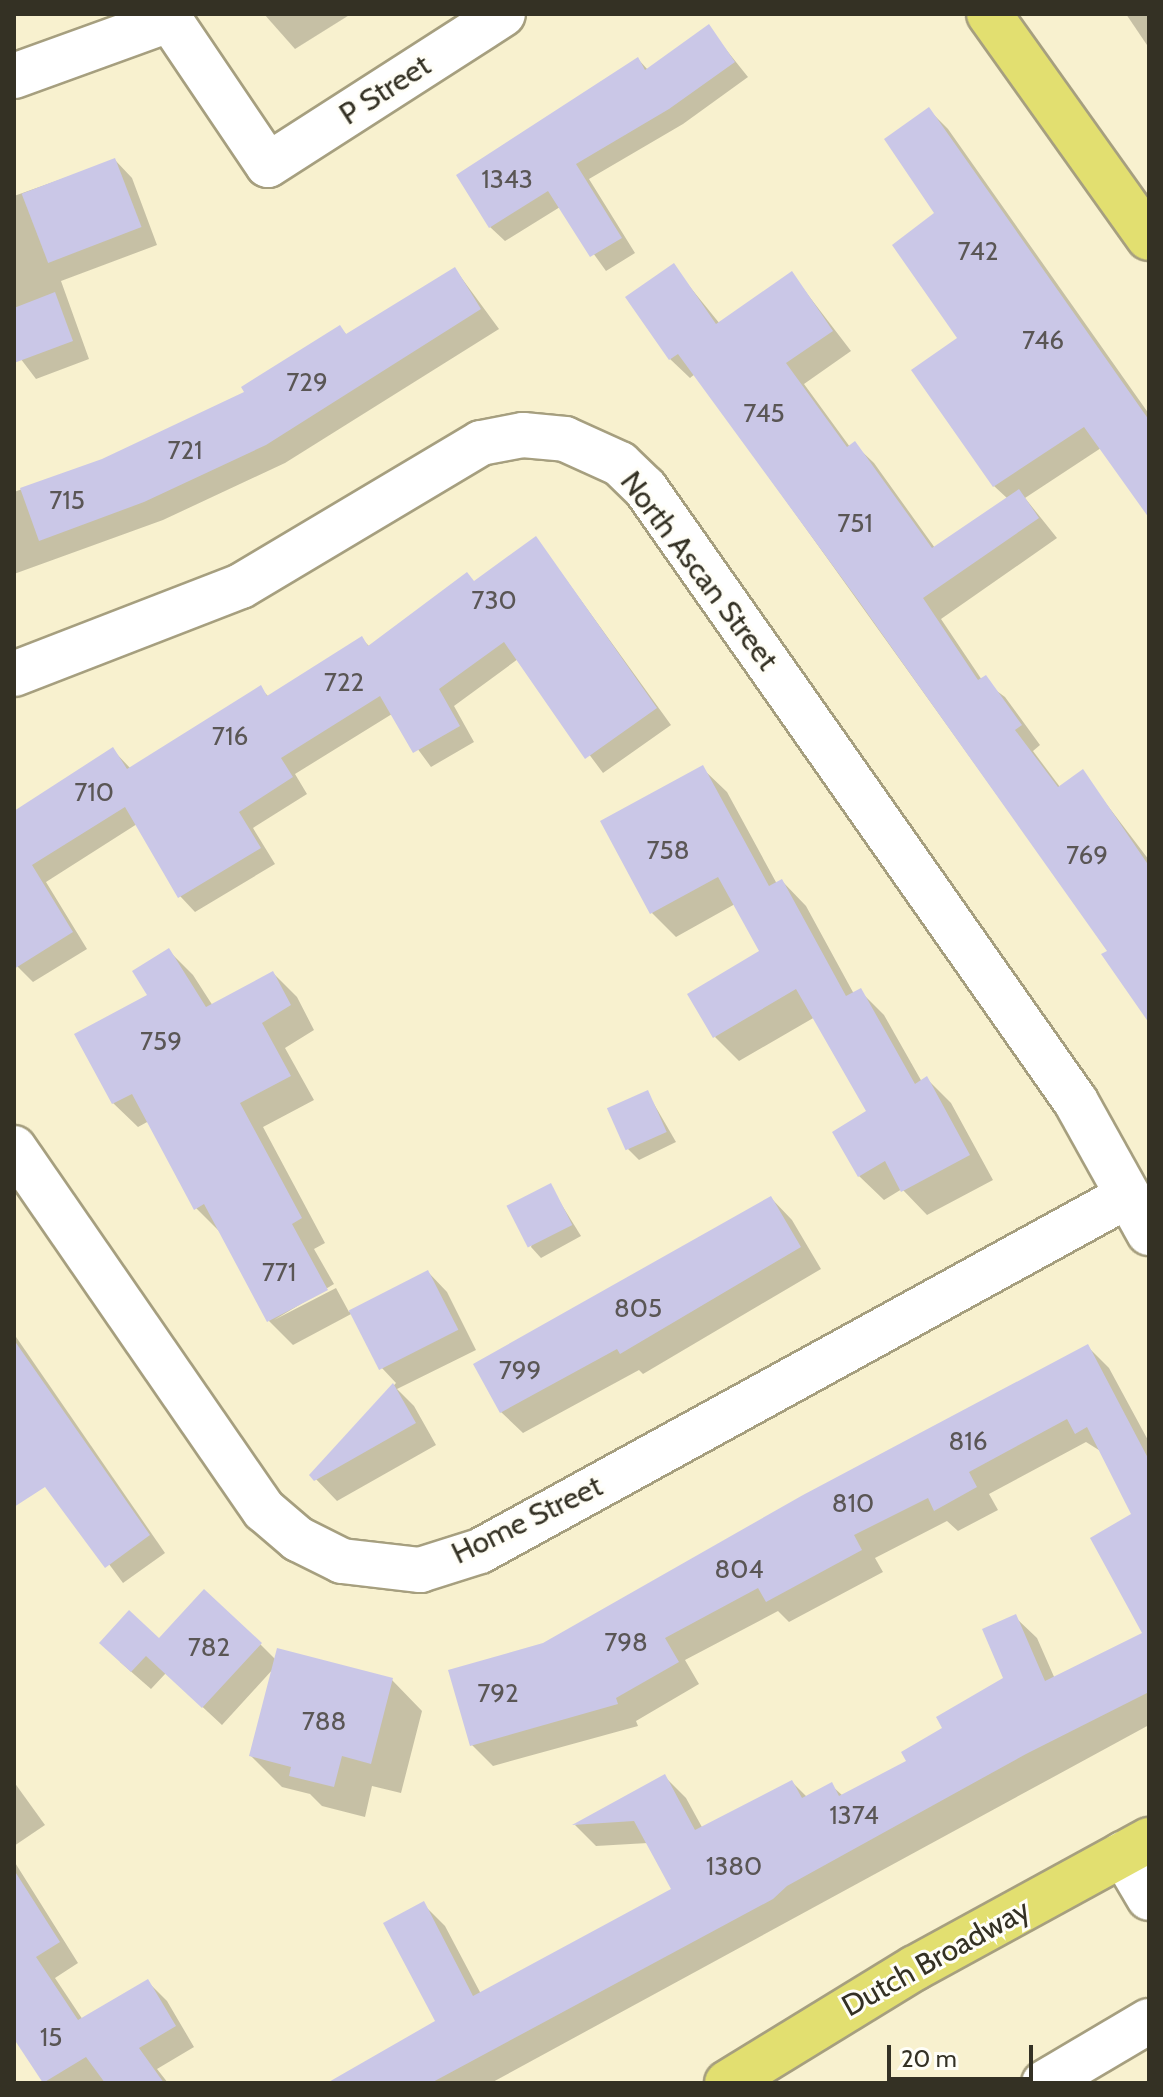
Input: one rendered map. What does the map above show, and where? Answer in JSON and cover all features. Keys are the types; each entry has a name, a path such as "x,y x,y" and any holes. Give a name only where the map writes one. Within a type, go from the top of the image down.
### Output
{"main road":[{"path":"989,14 1143,217"},
{"name":"Dutch Broadway","path":"727,2083 890,1982 1136,1847"}],"street":[{"name":"P Street","path":"168,17 268,165 503,14"},
{"path":"14,76 168,17"},
{"name":"North Ascan Street","path":"14,674 241,586 481,443 523,435 565,439 620,464 645,488 1076,1102 1149,1233"},
{"name":"Home Street","path":"14,1148 264,1510 298,1539 342,1561 420,1570 480,1551 1127,1196"},
{"path":"1136,1847 1149,1898"},
{"path":"1044,2083 1149,2021"}],"building":[{"path":"709,24 735,62 669,109 576,164 622,238 590,257 548,191 489,228 456,175 638,57 645,70"},
{"path":"929,107 1149,420 1149,518 1084,427 993,487 911,370 957,338 892,245 934,213 884,139"},
{"path":"115,158 142,227 48,263 22,194"},
{"path":"674,263 716,324 792,271 833,331 786,363 847,447 855,441 932,548 1019,489 1039,518 923,598 978,680 986,675 1022,725 1015,730 1058,787 1083,769 1149,866 1149,1023 1101,954 1107,951 858,600 678,354 669,360 625,297"},
{"path":"455,267 481,309 266,445 144,502 39,541 20,488 102,459 244,392 241,387 340,325 346,334"},
{"path":"55,292 73,341 14,363 14,308"},
{"path":"536,536 657,708 585,759 504,642 439,689 460,726 413,753 380,696 281,758 293,777 239,812 261,848 178,898 125,807 32,865 73,932 14,969 14,811 113,747 127,769 261,685 267,696 362,636 368,646 467,572 474,581"},
{"path":"703,765 769,886 782,879 846,996 861,988 915,1084 927,1076 970,1155 901,1192 885,1161 858,1177 832,1132 866,1111 796,989 713,1038 687,994 759,951 718,877 650,914 600,821"},
{"path":"169,948 206,1007 273,971 291,1005 262,1023 291,1076 240,1103 302,1218 292,1224 328,1290 267,1322 204,1204 194,1210 132,1094 112,1104 74,1034 147,995 132,971"},
{"path":"648,1090 667,1132 626,1150 607,1108"},
{"path":"551,1183 572,1225 528,1248 506,1206"},
{"path":"771,1196 801,1247 620,1354 617,1349 500,1413 473,1364"},
{"path":"428,1270 458,1330 379,1370 349,1310"},
{"path":"14,1340 150,1535 105,1568 45,1487 14,1507"},
{"path":"1088,1344 1149,1460 1149,1692 1026,1754 787,1886 773,1899 431,2083 327,2083 435,2021 383,1923 424,1901 473,1996 671,1889 634,1821 572,1825 665,1774 695,1830 792,1780 802,1798 832,1782 839,1796 906,1761 901,1752 942,1728 936,1717 1003,1678 982,1629 1016,1614 1045,1681 1142,1633 1090,1538 1131,1514 1087,1427 1075,1434 1067,1419 969,1472 977,1487 934,1511 928,1498 854,1535 862,1550 766,1602 758,1588 665,1638 679,1662 616,1698 618,1704 470,1746 448,1670 543,1643 803,1495"},
{"path":"393,1383 416,1423 314,1481 309,1475"},
{"path":"204,1589 262,1643 202,1708 146,1656 131,1672 99,1643 129,1610 159,1638"},
{"path":"277,1648 393,1678 371,1764 342,1756 334,1787 289,1776 291,1767 249,1756"},
{"path":"14,1870 60,1942 36,1957 78,2020 148,1979 176,2026 139,2048 164,2083 105,2083 86,2057 43,2083 14,2039"}]}
